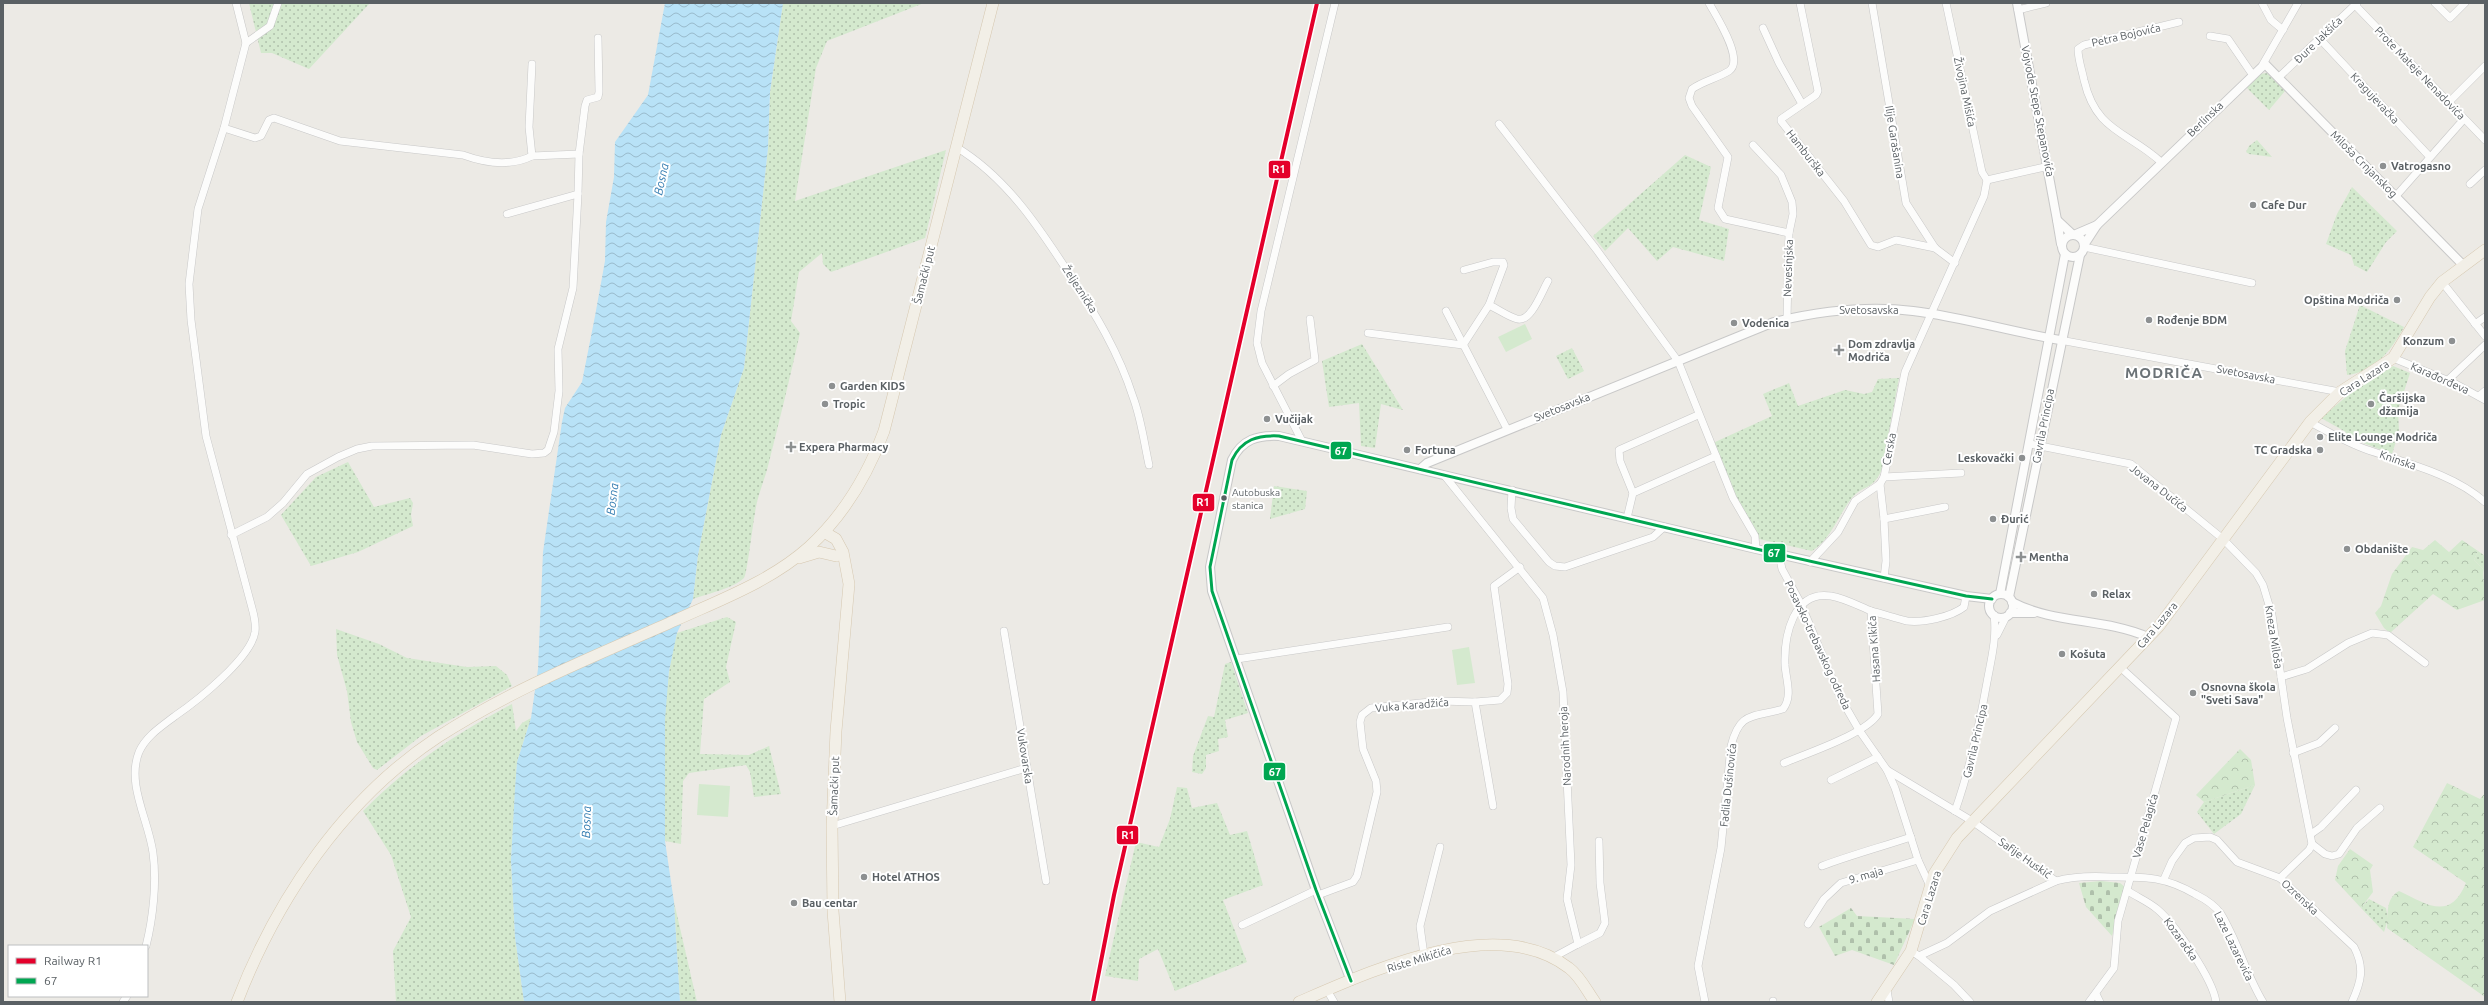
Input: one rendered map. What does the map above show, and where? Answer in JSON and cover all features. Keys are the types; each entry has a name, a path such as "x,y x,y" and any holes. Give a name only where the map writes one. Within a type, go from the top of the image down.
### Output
{"main road":[{"name":"Šamački put","path":"840,1002 833,918 832,826 836,731 849,595 848,571 839,544 831,535 824,532 861,483 884,430 994,3"},
{"name":"Cara Lazara","path":"1877,1002 1915,953 1930,886 1942,860 1972,821 2148,637 2310,422 2340,392 2393,358 2430,297 2442,282 2485,250"},
{"path":"824,532 826,545 848,571"},
{"path":"237,1002 275,920 316,856 341,824 374,788 402,764 437,738 473,716 530,686 753,585 791,561 824,532"},
{"path":"791,561 819,552 836,556"},
{"name":"Riste Mikičića","path":"1299,1002 1327,990 1424,955 1443,949 1472,945 1516,947 1552,958 1571,969 1595,1002"}],"street":[{"path":"146,945 154,882 153,853 137,789 136,766 139,752 153,733 194,703 217,683 244,653 253,639 255,632 252,608 206,436 191,320 189,284 198,209 224,128 246,43 236,3"},
{"path":"246,43 270,26 278,3"},
{"path":"1302,441 1262,363 1256,343 1260,311 1335,3"},
{"name":"Nevesinjska","path":"1709,3 1734,53 1734,63 1730,70 1692,89 1689,98 1692,106 1728,156 1718,208 1725,219 1789,233 1787,319"},
{"name":"Hamburška","path":"1800,3 1818,91 1816,95 1780,119 1781,121 1844,201 1871,245 1878,247 1896,240 1936,248"},
{"name":"Ilije Garašanina","path":"1872,3 1906,203 1936,248 1955,263"},
{"name":"Živojina Mišića","path":"1946,3 1982,172 1987,180"},
{"path":"2017,6 2046,3"},
{"path":"2262,3 2271,20 2283,30"},
{"name":"Berlinska","path":"2084,246 2097,225 2263,64 2298,3"},
{"path":"2435,3 2450,18 2465,3"},
{"name":"Đure Jakšića","path":"2279,77 2356,4"},
{"name":"Prote Mateje Nenadovića","path":"2356,4 2485,140"},
{"name":"Vojvode Stepe Stepanovića","path":"2017,6 2049,166 2061,244"},
{"name":"Petra Bojovića","path":"2161,162 2118,132 2093,107 2088,97 2078,49 2084,45 2180,22"},
{"path":"1763,28 1779,63 1802,104"},
{"path":"2210,36 2228,39 2252,74"},
{"path":"231,534 267,518 283,503 307,474 357,449 372,446 473,445 532,454 544,453 548,450 554,432 558,391 558,349 573,288 579,154 585,106 587,100 598,97 599,92 598,38"},
{"name":"Kragujevačka","path":"2320,39 2430,156"},
{"path":"532,64 529,128 532,156"},
{"name":"Miloša Crnjanskog","path":"2263,64 2268,65 2464,266"},
{"path":"2449,102 2485,66"},
{"path":"224,128 255,138 261,136 269,120 274,118 340,141 463,155 477,160 498,164 524,160 532,156 579,154"},
{"path":"2396,196 2464,119"},
{"path":"1499,124 1596,249 1678,360 1698,415 1733,498 1755,536 1756,549"},
{"path":"1753,145 1786,182 1794,214 1789,233"},
{"name":"Željeznička","path":"956,147 974,158 1020,203 1046,238 1100,320 1134,397 1149,465"},
{"path":"1933,314 1984,196 1987,180 2049,166"},
{"path":"2470,184 2485,170"},
{"path":"507,214 578,194"},
{"path":"2057,220 2074,234 2082,238 2084,246 2080,255 2072,257 2065,254 2061,244 2065,237 2074,234"},
{"name":"Berlinska","path":"2074,234 2097,225"},
{"path":"2084,246 2252,283"},
{"name":"Gavrila Principa","path":"2000,594 2030,444 2065,254"},
{"name":"Gavrila Principa","path":"2010,599 2060,340 2080,255"},
{"path":"1462,345 1489,305 1504,265 1503,262 1493,262 1464,270"},
{"path":"1489,305 1517,319 1523,320 1529,316 1548,281"},
{"path":"2442,282 2485,336"},
{"name":"Svetosavska","path":"1420,468 1427,463 1507,429 1774,322 1835,310 1896,309 1933,314 2060,340 2340,392"},
{"path":"1446,311 1462,345 1507,429"},
{"name":"Cerska","path":"1810,562 1838,532 1855,501 1880,484 1884,477 1905,372 1913,351 1933,314"},
{"path":"2475,324 2485,317"},
{"path":"1273,386 1289,374 1315,360 1310,319"},
{"path":"1368,334 1462,345"},
{"path":"2448,380 2485,345"},
{"name":"Karađorđeva","path":"2393,358 2448,380 2482,398"},
{"path":"2482,398 2485,391"},
{"path":"1627,518 1633,493 1620,461 1619,450 1698,415"},
{"name":"Kninska","path":"2310,422 2363,448 2442,476 2470,490 2485,502"},
{"path":"1351,981 1317,893 1237,659 1212,591 1210,567 1230,473 1236,452 1241,446 1256,437 1279,436 1302,441 1810,562 1966,596 1992,598 2000,594 2041,613 2125,629 2148,637"},
{"name":"Jovana Dučića","path":"2030,444 2131,464 2223,539"},
{"path":"1633,493 1716,456"},
{"path":"1884,477 1961,473"},
{"name":"Narodnih heroja","path":"1444,475 1520,567 1543,598 1553,635 1563,692 1571,865 1568,899 1578,944"},
{"path":"1880,484 1884,519 1886,561 1884,578"},
{"path":"1512,490 1511,508 1513,519 1549,562 1555,566 1565,567 1653,537 1664,527"},
{"path":"1884,519 1945,507"},
{"name":"Kneza Miloša","path":"2223,539 2256,573 2263,585 2272,615 2294,753 2312,844"},
{"name":"Posavsko-trebavskog odreda","path":"1779,554 1782,569 1801,604 1840,697 1859,730 1887,770 1895,788 1918,860 1930,886"},
{"path":"1493,806 1475,702 1500,700 1507,693 1508,684 1494,586 1520,567"},
{"name":"Hasana Kikića","path":"1801,604 1805,600 1818,596 1831,596 1871,611 1878,714 1875,719 1859,730"},
{"path":"1966,596 1990,607 1994,615 2041,613"},
{"path":"1871,611 1909,621 1927,619 1957,612 1964,607 1966,596"},
{"path":"1990,607 1992,598"},
{"path":"2008,615 2010,599"},
{"name":"Fadila Dušinovića","path":"1705,1002 1698,966 1721,848 1731,746 1735,730 1743,720 1783,709 1786,705 1789,686 1785,664 1787,641 1790,624 1801,604"},
{"name":"Gavrila Principa","path":"1955,811 1969,771 1993,647 1994,615"},
{"name":"Gavrila Principa","path":"1993,647 2008,615"},
{"path":"1237,659 1448,627"},
{"name":"Vukovarska","path":"1004,631 1046,881"},
{"path":"2281,677 2307,669 2348,643 2372,633 2388,635 2425,663"},
{"name":"Vase Pelagića","path":"2089,1002 2114,968 2116,932 2176,718 2120,667"},
{"name":"Vuka Karadžića","path":"1242,925 1317,893 1353,882 1359,869 1378,792 1376,781 1363,749 1360,722 1362,715 1371,708 1379,707 1440,701 1475,702"},
{"path":"2294,753 2320,743 2335,728"},
{"path":"1784,763 1859,730"},
{"path":"1831,780 1878,757"},
{"path":"832,826 1026,768"},
{"name":"Safije Huskić","path":"1887,770 1972,821 2056,881 2086,876 2131,877"},
{"path":"2310,834 2321,827 2356,790"},
{"path":"2280,878 2309,850 2312,844 2325,854 2332,856 2339,854 2357,828 2380,808"},
{"path":"1822,866 1863,851 1873,850 1911,837"},
{"name":"Ozrenska","path":"2164,879 2179,850 2194,838 2203,837 2217,840 2237,862 2280,878 2354,947 2359,957 2362,976 2352,1002"},
{"path":"1552,958 1600,933 1606,923 1600,883 1599,841"},
{"path":"1424,955 1420,926 1440,847"},
{"name":"9. maja","path":"1808,924 1824,899 1841,883 1918,860"},
{"name":"Laze Lazarevića","path":"2131,877 2164,879 2204,899 2220,914 2250,981 2263,1002"},
{"path":"1915,953 1947,943 1990,911 2056,881"},
{"name":"Kozaračka","path":"2128,891 2155,907 2167,918 2205,972 2212,986 2216,1002"},
{"path":"1915,953 1954,985 1970,1002"},
{"path":"1327,990 1334,1002"},
{"path":"1887,990 1889,1002"},
{"path":"2096,994 2100,1002"}],"green space":[{"path":"249,3 370,3 309,69 272,53 261,53"},
{"path":"783,3 924,3 827,41 816,68 795,201 946,150 925,238 831,272 823,264 822,253 799,272 791,321 800,333 768,466 757,501 745,575 740,582 734,585 693,599 698,555 721,435 744,368 768,148 770,93"},
{"path":"2267,73 2285,91 2269,110 2246,87 2259,74"},
{"path":"2257,140 2272,157 2249,154 2246,152 2249,146"},
{"path":"1685,155 1711,167 1699,220 1729,229 1724,261 1673,247 1657,261 1628,228 1605,251 1593,236"},
{"path":"2352,187 2397,231 2386,242 2367,272 2354,265 2351,255 2326,244 2337,214"},
{"path":"2360,305 2404,327 2382,358 2366,369 2347,375 2345,351"},
{"path":"1525,324 1532,339 1506,352 1498,337"},
{"path":"1362,344 1403,410 1381,404 1375,448 1361,446 1359,403 1329,407 1322,361"},
{"path":"1572,348 1584,371 1568,379 1556,356"},
{"path":"2393,366 2410,373 2398,410 2399,432 2392,454 2345,436 2346,432 2321,418 2347,396"},
{"path":"1899,378 1882,469 1879,476 1871,484 1855,494 1834,527 1819,546 1812,551 1759,539 1736,500 1713,443 1772,416 1763,394 1789,383 1798,406 1845,390 1864,394 1872,392 1878,379"},
{"path":"348,462 374,507 410,498 413,503 411,515 413,526 358,552 311,566 281,515 316,477"},
{"path":"1274,486 1307,491 1305,509 1270,519"},
{"path":"2435,540 2449,552 2462,540 2478,551 2474,560 2483,569 2485,600 2457,610 2433,594 2390,633 2384,628 2375,613 2381,606 2392,574 2412,547 2423,550"},
{"path":"2478,551 2485,556 2485,577 2483,569 2474,560"},
{"path":"727,617 736,622 726,667 730,682 704,699 700,754 749,755 769,746 781,794 754,797 750,772 746,765 689,773 683,781 681,844 665,841 665,710 671,658 677,633"},
{"path":"336,629 379,644 407,658 467,667 496,666 507,675 512,686 421,736 377,770 373,768 357,742 351,722 347,691 337,655"},
{"path":"1469,647 1475,683 1457,685 1452,650"},
{"path":"1231,662 1248,713 1225,720 1228,737 1218,739 1219,751 1206,755 1206,768 1202,774 1192,772 1193,756 1208,716 1214,717 1225,664"},
{"path":"512,704 516,731 522,723 531,718 517,762 511,860 515,937 524,1002 396,1002 393,951 411,917 391,855 363,811 397,779 433,752 452,739"},
{"path":"2240,749 2251,760 2255,785 2204,802 2196,795"},
{"path":"2447,783 2480,799 2485,793 2485,997 2387,928 2389,903 2391,898 2399,891 2429,905 2445,906 2453,902 2460,895 2466,883 2413,847"},
{"path":"699,784 730,786 728,817 697,815"},
{"path":"2255,785 2241,814 2214,834 2197,812 2204,802"},
{"path":"1177,787 1187,788 1192,808 1217,803 1230,835 1247,831 1263,885 1223,900 1247,962 1175,991 1158,949 1139,959 1138,981 1105,976 1136,842 1159,847 1170,819"},
{"path":"2350,849 2373,865 2370,870 2373,892 2361,908 2335,880 2338,866"},
{"path":"2101,881 2120,883 2125,887 2112,936 2086,907 2079,883"},
{"path":"2369,899 2386,908 2388,919 2384,932 2361,908"},
{"path":"674,902 697,1002 680,1002"},
{"path":"1851,908 1857,916 1915,919 1894,965 1852,950 1835,956 1819,927"}],"water":[{"name":"Bosna","path":"665,3 783,3 770,92 768,148 744,368 721,435 698,555 693,599 677,633 669,671 665,719 665,841 674,902 680,1002 524,1002 515,937 511,860 517,762 531,718 538,669 543,552 562,422 565,408 582,382 605,261 606,222 614,177 615,142 648,95"}],"rail line":[{"name":"R1","path":"1093,1002 1114,895 1317,3"}],"transit line":[{"name":"67","path":"1351,981 1316,890 1212,591 1210,567 1232,460 1241,447 1251,440 1264,436 1279,436 1756,549 1966,596 1992,599"}],"place":[{"name":"Vatrogasno","path":"2383,166"},
{"name":"Cafe Dur","path":"2253,205"},
{"name":"Opština Modriča","path":"2397,300"},
{"name":"Rođenje BDM","path":"2149,320"},
{"name":"Vodenica","path":"1734,323"},
{"name":"Konzum","path":"2452,341"},
{"name":"Dom zdravlja Modriča","path":"1839,350"},
{"name":"Garden KIDS","path":"832,386"},
{"name":"Tropic","path":"825,404"},
{"name":"Čaršijska džamija","path":"2371,404"},
{"name":"Vučijak","path":"1267,419"},
{"name":"Elite Lounge Modriča","path":"2320,437"},
{"name":"Expera Pharmacy","path":"791,447"},
{"name":"Fortuna","path":"1407,450"},
{"name":"TC Gradska","path":"2320,450"},
{"name":"Leskovački","path":"2022,458"},
{"name":"Autobuska stanica","path":"1224,498"},
{"name":"Đurić","path":"1993,519"},
{"name":"Obdanište","path":"2347,549"},
{"name":"Mentha","path":"2021,557"},
{"name":"Relax","path":"2094,594"},
{"name":"Košuta","path":"2062,654"},
{"name":"Osnovna škola \"Sveti Sava\"","path":"2193,693"},
{"name":"Hotel ATHOS","path":"864,877"},
{"name":"Bau centar","path":"794,903"}],"district":[{"name":"MODRIČA","path":"2164,372"}]}
